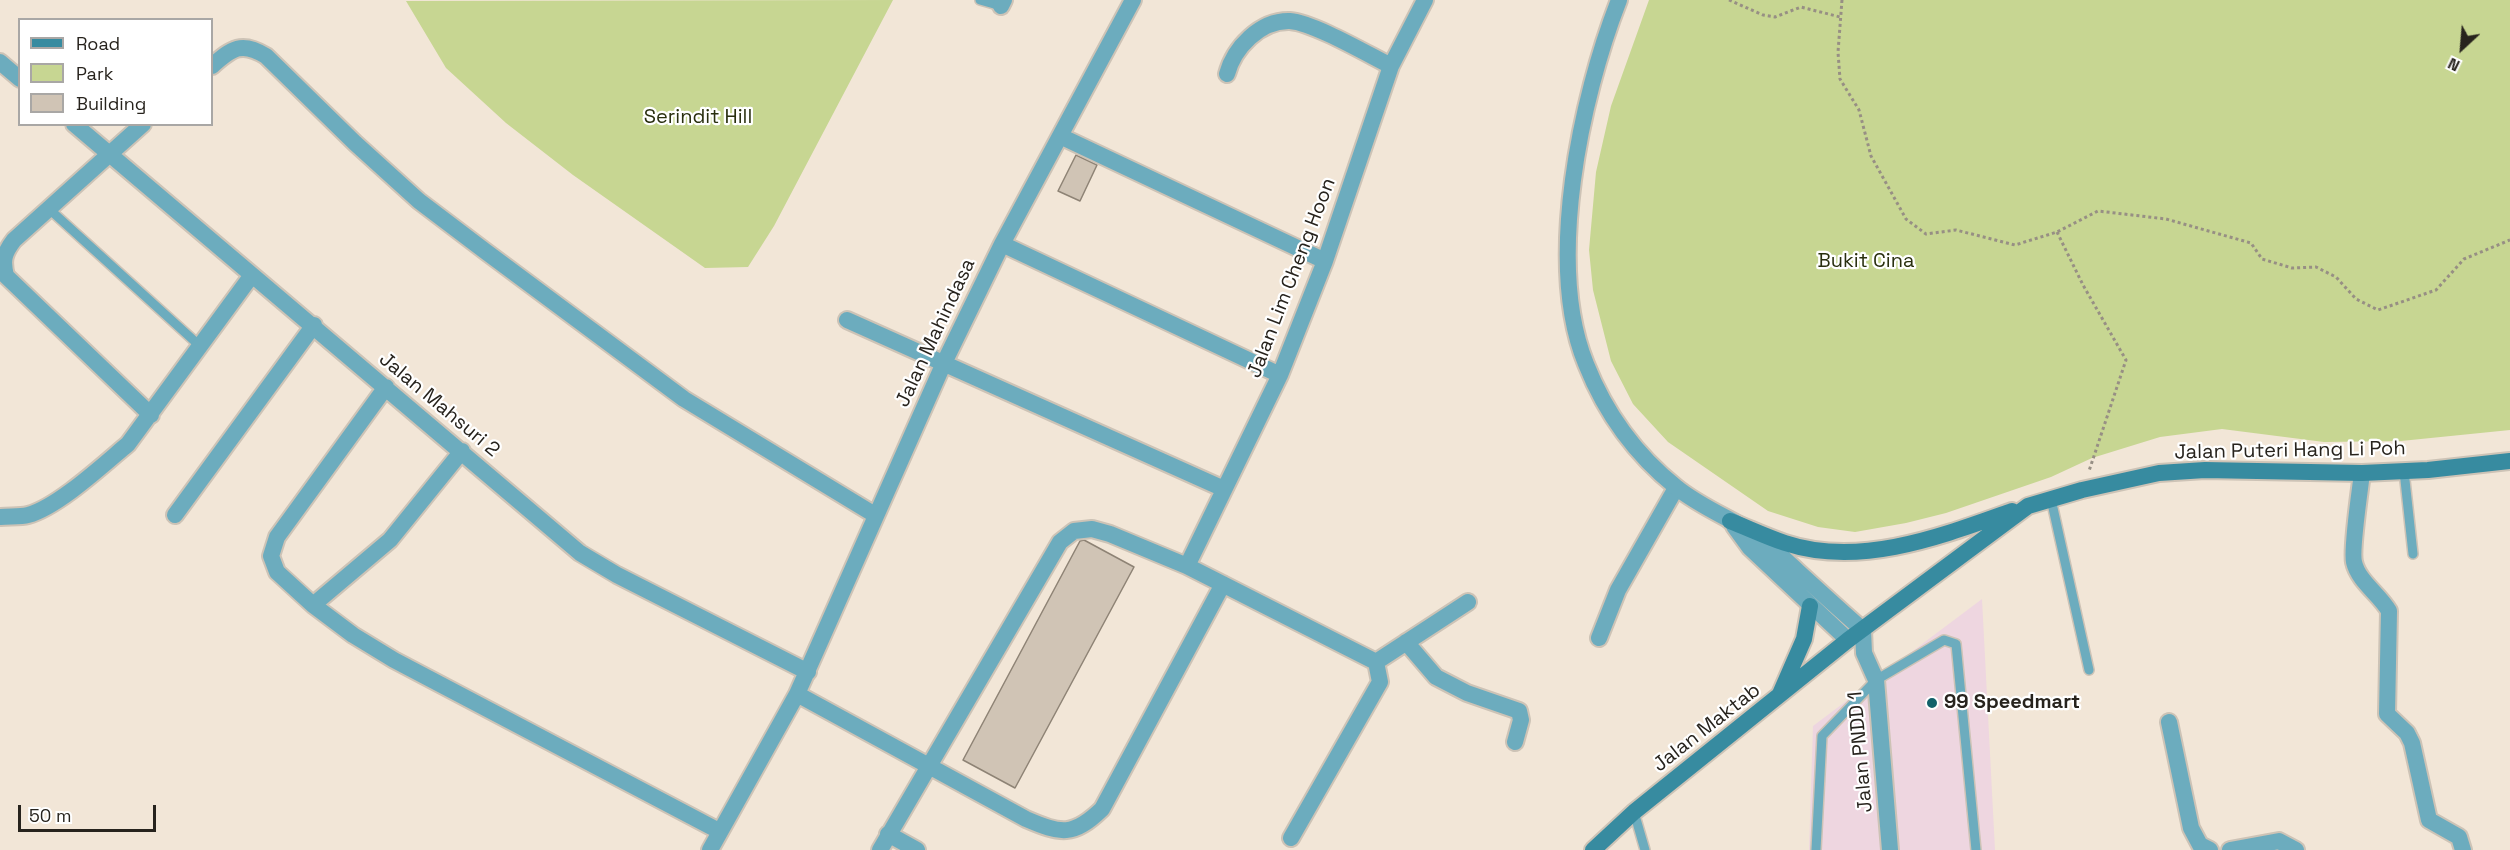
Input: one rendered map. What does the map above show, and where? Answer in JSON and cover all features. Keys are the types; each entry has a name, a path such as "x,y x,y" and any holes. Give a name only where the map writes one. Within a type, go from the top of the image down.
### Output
{"main road":[{"name":"Jalan Puteri Hang Li Poh","path":"1848,640 2028,506 2082,490 2159,474 2205,470 2362,473 2510,461"},
{"path":"1730,521 1787,544 1850,551 1932,539 2028,506"},
{"path":"1777,700 1804,639 1810,606"},
{"name":"Jalan Maktab","path":"1593,850 1634,812 1777,700 1848,640"}],"street":[{"name":"Jalan Mahindasa","path":"710,850 808,672 875,514 943,365 1002,244 1133,0"},
{"name":"Jalan Lim Cheng Hoon","path":"1187,566 1280,375 1324,261 1391,66 1425,0"},
{"path":"1606,0 1608,29"},
{"path":"1619,0 1608,29 1579,138 1570,212 1569,278 1574,317 1585,362 1624,435 1676,488 1759,537 1863,630"},
{"path":"1227,74 1237,51 1251,37 1269,26 1290,21 1310,27 1391,66"},
{"path":"213,65 226,53 240,47 248,47 266,56 355,143 419,201 514,273 684,399 875,514"},
{"path":"0,62 18,77"},
{"name":"Jalan Mahsuri 2","path":"76,126 580,553 617,575 808,672"},
{"path":"141,126 48,208 5,251 3,263 6,276 151,415"},
{"path":"1060,136 1324,261"},
{"path":"1002,244 1280,375"},
{"path":"0,517 29,515 53,502 102,467 128,444 252,275"},
{"path":"847,320 1224,489"},
{"path":"175,515 314,326"},
{"path":"386,387 277,537 271,556 276,572 353,636 394,660 719,831"},
{"path":"313,605 390,540 462,451"},
{"path":"2362,473 2354,562 2364,580 2383,600 2389,611 2387,714 2407,733 2412,743 2429,820 2459,837 2463,850"},
{"path":"1599,638 1618,590 1676,488"},
{"path":"1730,521 1750,548 1848,640"},
{"path":"880,850 926,767 1060,542 1074,531 1092,529 1187,566 1376,662"},
{"path":"797,694 926,767 1051,830 1071,832 1088,823 1102,809 1223,584"},
{"path":"1376,662 1468,602"},
{"name":"Jalan PNDD 1","path":"1863,630 1864,653 1876,680 1890,850"},
{"name":"Jalan PNDD 1","path":"1848,640 1864,653"},
{"path":"1407,642 1436,677 1467,693 1519,711 1521,720 1515,742"},
{"path":"1291,838 1380,682 1376,662"},
{"path":"2169,722 2191,828 2200,845 2210,850"},
{"path":"888,834 917,850"},
{"path":"2230,850 2279,841 2296,850"}],"lane":[{"path":"980,0 1003,3"},
{"path":"48,208 201,347"},
{"path":"2404,471 2413,554"},
{"path":"2051,499 2089,670"},
{"path":"1816,850 1822,736 1876,680 1944,640 1956,644 1976,850"},
{"path":"1634,812 1645,850"}],"path":[{"path":"1729,0 1762,15 1775,16 1801,8 1840,17"},
{"path":"1842,0 1838,52 1840,79 1859,111 1871,156 1906,219 1926,234 1956,230 2015,245 2057,232 2098,212 2166,219 2251,243 2262,259 2292,268 2316,267 2336,277 2356,299 2378,310 2436,290 2464,259 2510,240"},
{"path":"2057,232 2083,285 2126,360 2082,490"}],"shaded area":[{"path":"1982,599 1995,850 1809,850 1813,726"}],"green space":[{"name":"Serindit Hill","path":"893,0 774,226 748,267 705,268 573,175 506,123 446,68 406,1"},
{"name":"Bukit Cina","path":"1649,0 2510,0 2510,430 2401,441 2324,442 2222,429 2160,437 2092,458 2051,477 1946,513 1906,523 1855,532 1818,527 1768,511 1668,442 1633,404 1611,361 1593,290 1589,250 1596,172 1611,106"}],"building":[{"path":"1076,155 1097,165 1080,201 1058,191"},
{"path":"1084,540 1134,567 1015,788 963,760 1080,541"}],"place":[{"name":"99 Speedmart","path":"1932,703"}]}
